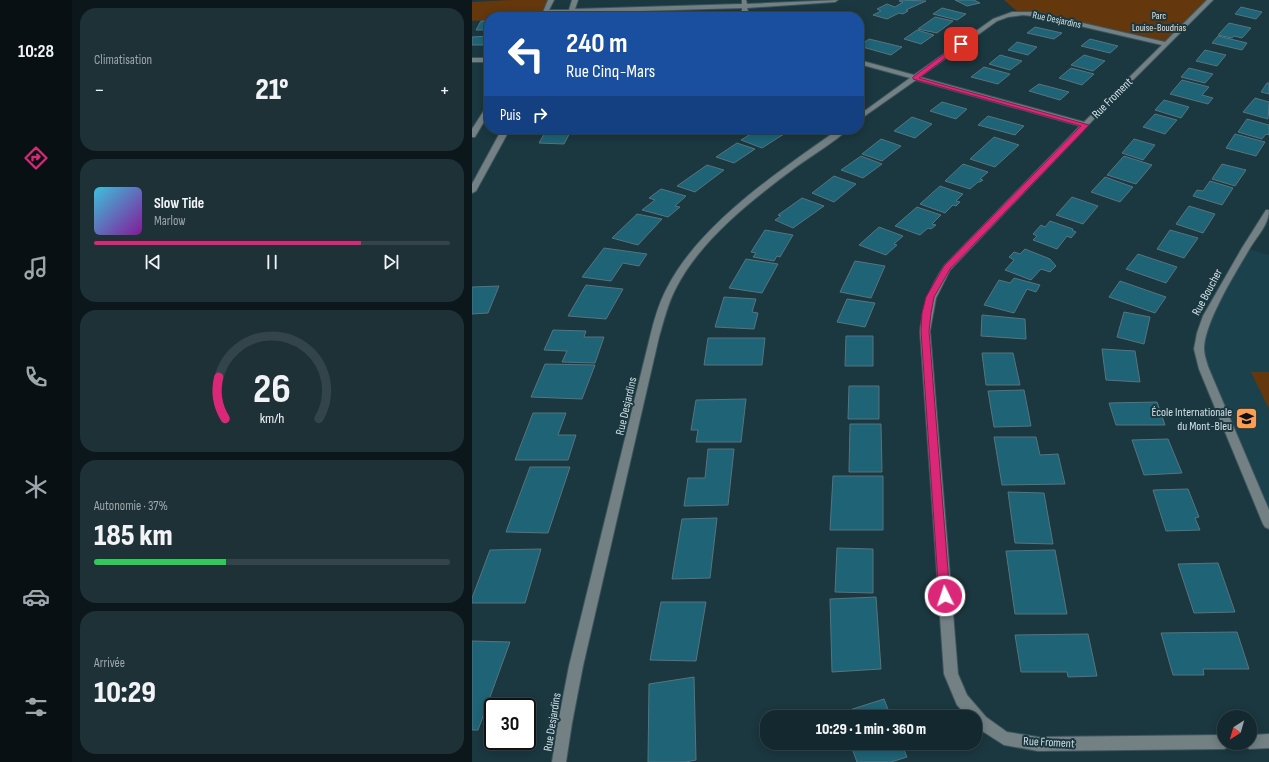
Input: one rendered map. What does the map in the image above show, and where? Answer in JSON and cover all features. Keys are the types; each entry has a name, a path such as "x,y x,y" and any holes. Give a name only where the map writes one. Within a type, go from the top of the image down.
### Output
{"street":[{"path":"545,12 551,0"},
{"path":"572,11 575,0"},
{"path":"563,12 744,3 806,3 835,0"},
{"name":"Rue Froment","path":"1210,0 947,268 930,297 926,313 925,331 951,674 962,700 981,722 1004,738 1038,744 1217,742"},
{"name":"Rue Desjardins","path":"864,114 995,20 1008,14 1019,13 1041,15 1167,44"},
{"path":"472,60 484,60"},
{"path":"864,63 1086,125"},
{"path":"472,135 484,115"},
{"path":"472,190 503,134"},
{"name":"Rue Desjardins","path":"559,762 562,731 571,684 632,435 658,321 666,300 676,280 688,262 728,217 750,198 837,134"},
{"name":"Rue Boucher","path":"1269,212 1246,248 1208,316 1202,332 1199,349 1204,369 1269,524"},
{"path":"1257,742 1269,742"}],"shaded area":[{"name":"École Internationale du Mont-Bleu","path":"1246,248 1269,255 1269,524 1204,369 1202,333"}],"green space":[{"path":"551,0 545,12 484,12 484,20 472,21 472,2"},
{"name":"Parc Louise-Boudrias","path":"1004,0 1210,0 1167,44 1041,15 1019,13"},
{"path":"1251,372 1269,372 1269,409"}],"building":[{"path":"955,0 974,0 980,3 967,6"},
{"path":"899,1 926,1 906,10 908,11 903,14 899,13 887,19 873,15 881,11 877,9 887,4 895,7 903,2"},
{"path":"1241,7 1262,12 1256,19 1235,14"},
{"path":"942,8 966,14 957,20 933,14"},
{"path":"935,17 953,21 937,33 918,29"},
{"path":"481,21 484,21 484,30 476,30"},
{"path":"1229,23 1251,28 1242,38 1234,36 1232,38 1218,35"},
{"path":"1035,27 1062,33 1054,39 1027,33"},
{"path":"917,30 934,35 921,44 904,39"},
{"path":"484,36 484,45 472,45 472,37"},
{"path":"1218,36 1247,43 1242,50 1212,43"},
{"path":"869,39 902,47 891,55 864,47 864,42"},
{"path":"1090,39 1118,46 1110,53 1081,46"},
{"path":"1017,42 1037,47 1028,55 1008,50"},
{"path":"1205,50 1226,55 1217,66 1196,61"},
{"path":"1000,55 1022,61 1010,70 989,64"},
{"path":"1084,55 1105,61 1093,71 1071,65"},
{"path":"984,67 1010,74 998,84 971,77"},
{"path":"1071,68 1094,74 1082,85 1059,78"},
{"path":"1189,68 1213,74 1205,83 1181,77"},
{"path":"1182,80 1209,87 1202,95 1213,98 1208,104 1170,94"},
{"path":"1267,83 1269,83 1269,94 1261,92"},
{"path":"1039,84 1069,92 1060,100 1029,91"},
{"path":"1255,98 1269,102 1268,119 1243,112"},
{"path":"1164,100 1189,107 1181,118 1155,110"},
{"path":"942,102 967,109 956,119 930,111"},
{"path":"1155,114 1177,120 1165,134 1143,127"},
{"path":"988,116 1024,126 1015,135 978,125"},
{"path":"912,117 932,124 915,138 894,131"},
{"path":"1247,119 1269,125 1269,135 1266,134 1262,139 1238,132"},
{"path":"544,134 569,134 564,144 539,143"},
{"path":"751,134 784,134 762,148 741,140"},
{"path":"1235,134 1265,142 1256,156 1226,148"},
{"path":"994,137 1019,145 995,167 970,159"},
{"path":"881,139 901,146 882,161 862,154"},
{"path":"1134,139 1155,145 1143,160 1122,153"},
{"path":"737,143 755,149 734,163 716,157"},
{"path":"861,156 882,164 863,178 841,170"},
{"path":"1124,156 1152,165 1136,184 1107,175"},
{"path":"963,164 988,172 980,179 983,180 978,182 970,189 945,181"},
{"path":"1222,164 1246,170 1235,186 1212,179"},
{"path":"707,165 724,170 695,192 677,186"},
{"path":"834,176 856,184 834,202 812,193"},
{"path":"1105,177 1133,187 1120,202 1091,192"},
{"path":"1210,181 1233,188 1222,205 1193,196 1197,190 1203,191"},
{"path":"940,186 963,194 956,201 960,202 956,206 953,205 945,213 920,204"},
{"path":"661,189 686,196 675,206 680,207 668,217 642,210 655,200 649,198"},
{"path":"1072,197 1098,206 1083,224 1056,215"},
{"path":"802,198 824,206 793,228 775,220 781,216 778,215"},
{"path":"1189,206 1215,214 1203,233 1176,224"},
{"path":"917,207 941,215 932,224 936,225 931,229 928,228 920,235 895,226"},
{"path":"637,214 662,219 638,245 612,238"},
{"path":"1050,221 1073,229 1072,230 1076,232 1071,238 1067,236 1057,249 1033,240 1037,236 1033,234 1041,225 1045,227"},
{"path":"879,227 903,236 894,244 897,245 886,255 859,245"},
{"path":"765,230 793,235 780,257 777,256 774,261 753,257 756,253 751,252"},
{"path":"1170,230 1198,238 1184,258 1157,249"},
{"path":"604,248 647,254 639,266 623,263 611,281 582,277"},
{"path":"1025,249 1050,259 1056,266 1050,272 1041,269 1031,280 1005,270 1014,260 1009,257 1014,252 1020,254"},
{"path":"1138,254 1177,267 1166,283 1126,269"},
{"path":"746,259 778,264 762,293 729,288"},
{"path":"855,261 885,266 871,298 840,292"},
{"path":"1014,278 1040,285 1036,292 1027,289 1014,313 984,305 999,280 1010,283"},
{"path":"1120,281 1166,297 1155,313 1109,297"},
{"path":"586,285 623,289 606,319 568,316"},
{"path":"499,286 488,313 472,314 472,287"},
{"path":"724,297 756,299 752,312 758,313 754,329 715,327"},
{"path":"847,299 875,303 865,327 837,322"},
{"path":"1124,312 1150,317 1144,344 1117,337"},
{"path":"982,315 1025,319 1026,339 981,336"},
{"path":"553,330 586,331 584,337 604,337 595,363 562,362 567,351 544,350"},
{"path":"846,336 873,336 873,366 845,366"},
{"path":"708,338 765,338 762,365 704,365"},
{"path":"1102,349 1135,351 1140,382 1106,380"},
{"path":"982,353 1013,353 1020,385 986,385"},
{"path":"545,364 595,365 582,399 531,397"},
{"path":"849,386 879,386 879,419 848,419"},
{"path":"1024,390 1031,426 994,427 988,391"},
{"path":"746,399 741,442 696,442 698,430 691,430 696,400"},
{"path":"1157,402 1165,425 1116,425 1109,403"},
{"path":"533,413 566,413 558,435 576,435 568,460 515,460"},
{"path":"850,424 881,424 882,472 849,472"},
{"path":"994,437 1036,437 1040,455 1058,454 1065,484 1002,485"},
{"path":"1168,439 1182,473 1144,475 1132,440"},
{"path":"708,449 734,449 728,505 684,506 688,478 705,478"},
{"path":"530,467 570,467 548,533 506,532"},
{"path":"833,476 883,476 883,530 830,530"},
{"path":"1188,489 1199,517 1195,518 1200,530 1166,531 1153,490"},
{"path":"1008,492 1044,493 1053,544 1015,543"},
{"path":"717,518 710,578 672,579 682,519"},
{"path":"837,548 873,549 873,593 835,592"},
{"path":"541,549 525,603 472,603 472,598 490,550"},
{"path":"1055,550 1067,614 1015,614 1006,551"},
{"path":"1218,563 1235,612 1194,613 1178,564"},
{"path":"876,597 881,669 832,672 830,599"},
{"path":"661,602 706,602 696,661 650,660"},
{"path":"1237,632 1249,669 1203,669 1204,675 1173,675 1161,633"},
{"path":"1088,634 1097,676 1068,677 1067,672 1021,672 1015,635"},
{"path":"472,641 510,642 490,698 484,698 484,714 478,730 472,730"},
{"path":"694,677 696,760 686,762 648,762 649,684"},
{"path":"884,699 888,710 849,710"},
{"path":"853,750 904,750 907,757 891,762 857,762"}],"place":[{"name":"École Internationale du Mont-Bleu","path":"1247,419"}],"route":[{"path":"945,596 925,331 926,313 930,297 938,280 947,268 1086,125 915,78 961,44"}]}
